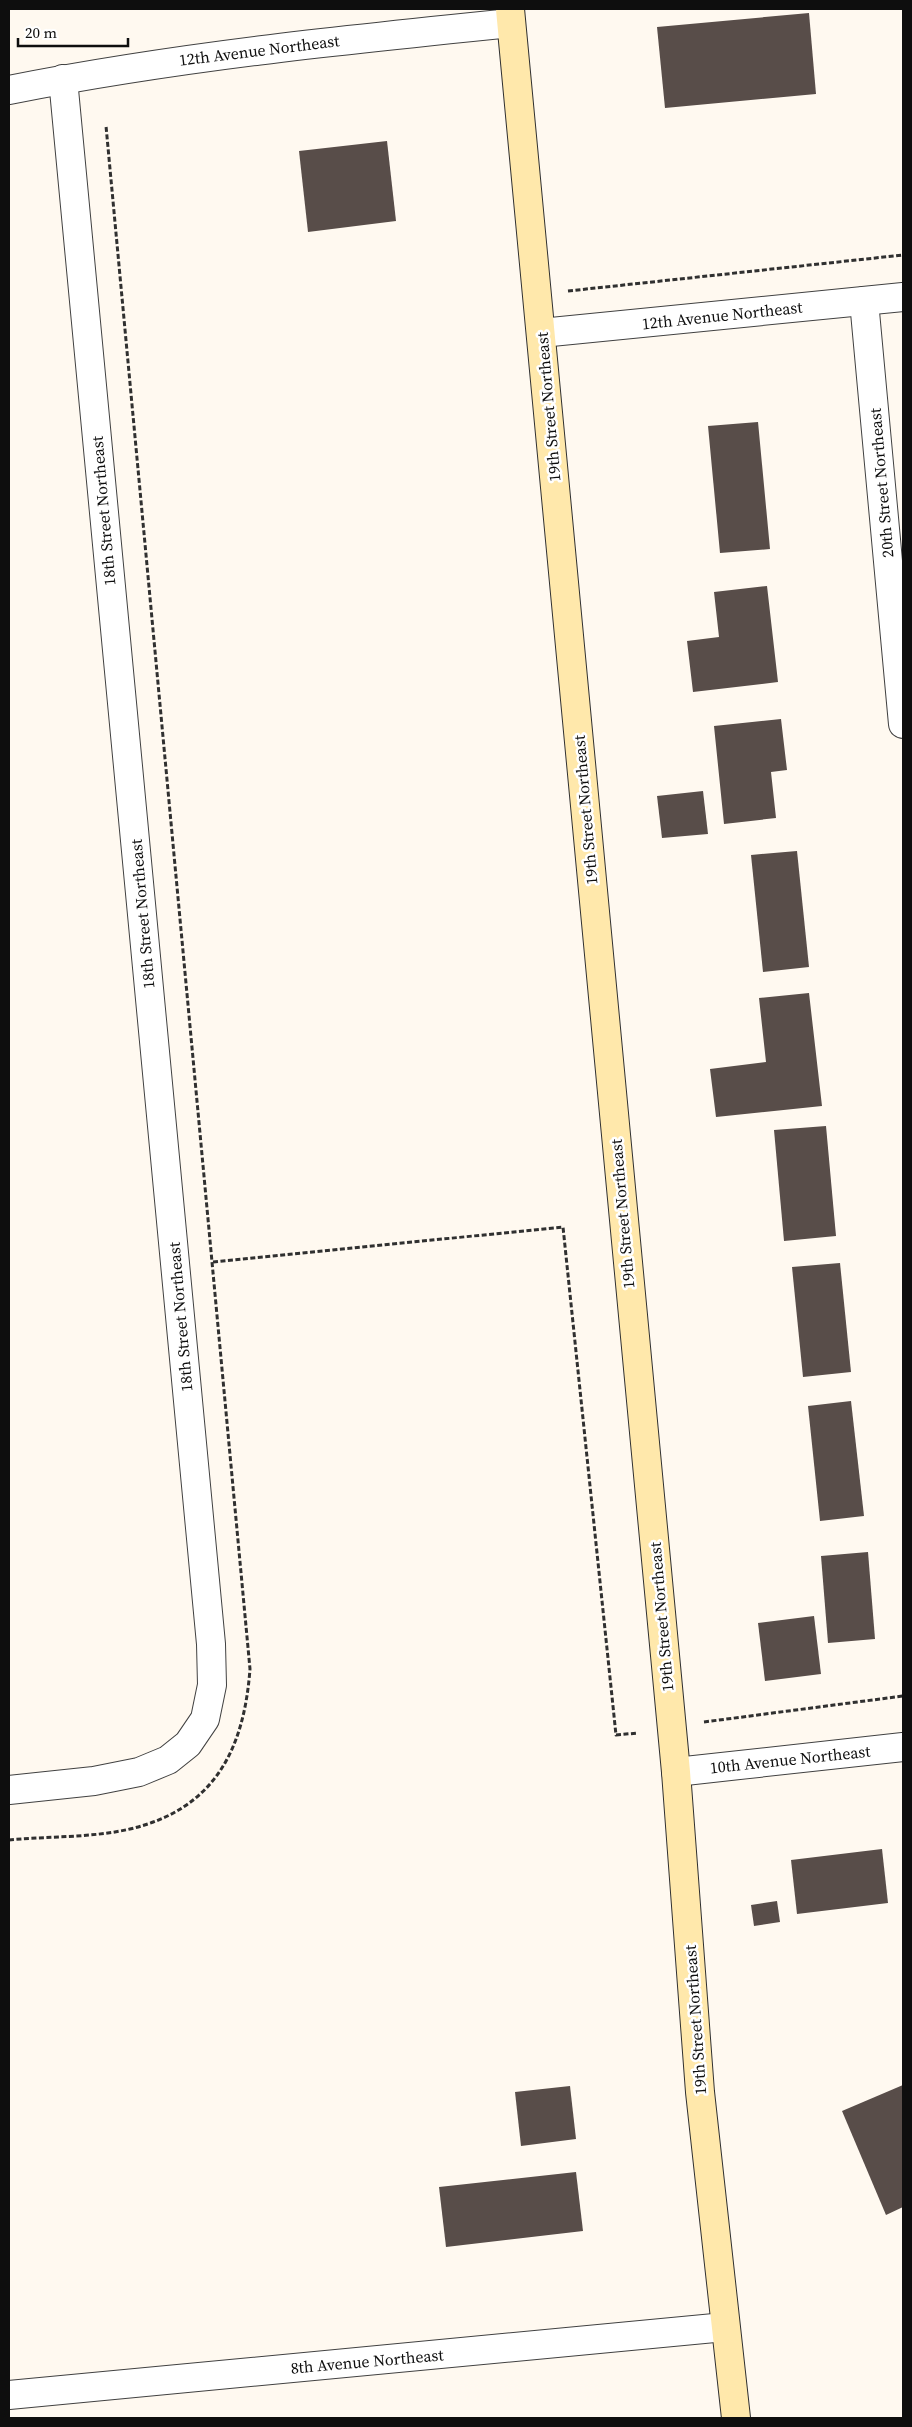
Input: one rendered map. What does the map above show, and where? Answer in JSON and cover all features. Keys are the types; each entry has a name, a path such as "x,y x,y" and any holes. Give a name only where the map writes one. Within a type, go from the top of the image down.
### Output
{"main road":[{"name":"19th Street Northeast","path":"510,16 676,1772 700,2092 724,2326 736,2418"}],"street":[{"name":"12th Avenue Northeast","path":"9,90 167,61 510,16"},
{"name":"18th Street Northeast","path":"9,1790 94,1781 139,1772 168,1760 188,1744 205,1718 212,1685 211,1644 63,79"},
{"name":"12th Avenue Northeast","path":"541,333 903,297"},
{"name":"20th Street Northeast","path":"864,301 903,724"},
{"name":"10th Avenue Northeast","path":"676,1772 903,1747"},
{"name":"8th Avenue Northeast","path":"9,2396 724,2326"}],"path":[{"path":"106,126 213,1262 563,1228 616,1735 672,1729 703,1722 903,1696"},
{"path":"568,291 903,255"}],"building":[{"path":"809,13 816,94 665,108 657,27"},
{"path":"387,141 396,221 308,232 299,151"},
{"path":"758,422 770,549 720,553 708,426"},
{"path":"767,586 778,682 693,692 687,641 719,637 714,592"},
{"path":"781,719 787,770 771,772 776,818 724,824 714,726"},
{"path":"703,791 708,834 662,838 657,796"},
{"path":"797,851 809,967 763,972 751,855"},
{"path":"809,993 822,1106 716,1117 710,1069 766,1062 759,998"},
{"path":"826,1126 836,1236 784,1241 774,1130"},
{"path":"840,1263 851,1372 803,1377 792,1267"},
{"path":"851,1401 864,1516 820,1521 808,1406"},
{"path":"868,1552 875,1639 828,1643 821,1556"},
{"path":"814,1616 821,1674 765,1681 758,1623"},
{"path":"882,1849 888,1903 797,1914 791,1860"},
{"path":"777,1901 780,1922 754,1926 751,1905"},
{"path":"903,2085 903,2207 886,2215 842,2111"},
{"path":"570,2086 576,2139 521,2146 515,2092"},
{"path":"576,2172 583,2231 446,2247 439,2187"}]}
